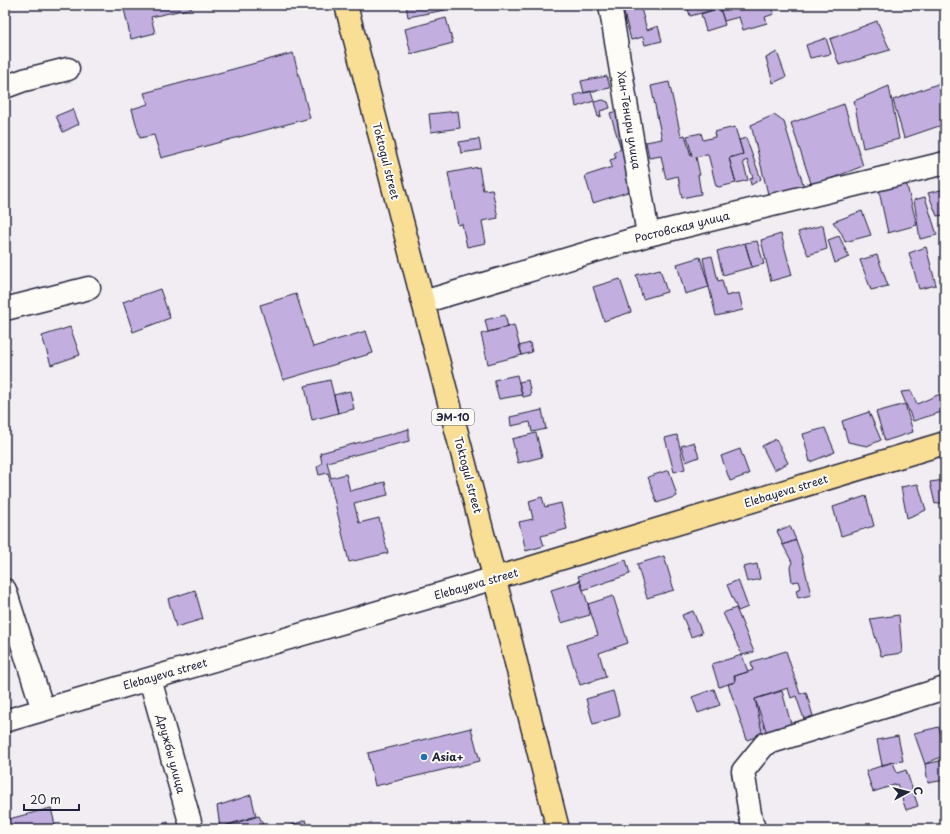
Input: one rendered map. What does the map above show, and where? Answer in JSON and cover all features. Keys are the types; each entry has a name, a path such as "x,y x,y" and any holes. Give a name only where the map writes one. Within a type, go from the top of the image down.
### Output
{"main road":[{"name":"Toktogul street","path":"346,5 495,578 558,829"},
{"name":"Elebayeva street","path":"495,578 945,443"}],"street":[{"name":"Хан-Тенири улица","path":"610,5 648,236"},
{"path":"5,87 24,80 68,69"},
{"name":"Ростовская улица","path":"423,302 648,236 945,162"},
{"path":"5,310 89,288"},
{"name":"Elebayeva street","path":"5,721 495,578"},
{"path":"5,590 43,710"},
{"name":"Дружбы улица","path":"150,678 192,829"},
{"path":"749,828 750,814 743,771 765,744 945,688"}],"building":[{"path":"123,5 191,5 192,8 151,17 155,33 131,39"},
{"path":"406,5 444,5 445,10 408,17"},
{"path":"640,5 647,30 658,26 662,41 645,45 643,37 631,40 623,9"},
{"path":"687,5 714,5 715,8 720,5 772,5 774,14 765,17 767,23 743,30 739,17 724,21 720,8 690,16"},
{"path":"720,8 725,25 706,31 701,14"},
{"path":"446,18 453,43 411,54 405,29"},
{"path":"877,21 890,50 839,65 830,39"},
{"path":"826,38 831,54 810,58 806,45"},
{"path":"777,52 786,77 773,83 766,58"},
{"path":"293,53 310,118 161,158 154,135 140,138 132,109 148,104 144,93"},
{"path":"607,76 610,88 584,93 581,81"},
{"path":"669,82 681,136 685,135 691,156 687,136 701,133 703,140 715,137 714,132 735,127 743,154 729,158 736,183 719,187 716,186 708,154 705,154 696,157 700,175 698,175 701,194 682,198 678,176 666,179 661,156 649,158 646,142 662,139 651,86"},
{"path":"943,82 945,90 945,124 904,138 893,100"},
{"path":"889,86 899,139 863,148 854,101"},
{"path":"591,91 594,101 576,107 574,95"},
{"path":"603,100 608,102 610,108 600,111 601,116 598,117 594,102"},
{"path":"844,104 863,166 812,186 791,123"},
{"path":"73,109 79,124 63,132 56,116"},
{"path":"621,110 640,188 593,203 585,176 612,167 610,160 616,158 614,152 621,149 610,113"},
{"path":"458,111 460,128 431,132 429,114"},
{"path":"774,115 784,122 804,187 769,198 751,125"},
{"path":"746,138 761,179 751,185 750,179 753,178 747,160 743,162 748,180 736,183 729,158 743,154 739,140"},
{"path":"479,139 481,150 461,153 459,142"},
{"path":"479,167 483,190 492,189 498,218 482,221 486,243 467,247 462,224 458,225 448,173"},
{"path":"906,182 917,225 888,233 879,191"},
{"path":"945,189 945,215 937,216 928,193"},
{"path":"925,197 937,235 920,239 914,200"},
{"path":"862,211 871,235 845,242 842,234 833,222"},
{"path":"823,225 827,249 808,255 798,232"},
{"path":"781,234 792,275 771,281 761,240"},
{"path":"839,236 849,257 835,263 828,240"},
{"path":"757,241 764,264 752,267 745,243"},
{"path":"745,243 752,267 723,275 717,251"},
{"path":"926,247 936,285 919,289 909,253"},
{"path":"877,255 888,286 871,290 860,260"},
{"path":"712,256 718,281 722,280 726,296 739,293 743,310 716,316 703,258"},
{"path":"700,257 709,287 685,294 677,264"},
{"path":"660,269 667,292 643,299 636,275"},
{"path":"620,279 631,312 604,321 593,287"},
{"path":"160,289 170,318 133,332 123,302"},
{"path":"296,294 313,347 366,331 373,353 283,380 260,305"},
{"path":"505,315 508,327 488,332 485,320"},
{"path":"514,325 522,355 488,364 481,334"},
{"path":"70,327 80,355 51,365 42,336"},
{"path":"530,343 532,352 522,355 519,346"},
{"path":"517,375 522,395 499,399 494,380"},
{"path":"330,380 338,413 312,420 305,386"},
{"path":"528,380 531,395 523,397 519,382"},
{"path":"350,391 354,409 338,413 334,395"},
{"path":"911,391 917,404 940,394 945,411 913,421 901,392"},
{"path":"905,404 913,432 885,441 876,412"},
{"path":"542,410 546,429 532,432 530,422 511,426 510,417"},
{"path":"869,412 881,440 867,446 848,442 842,421"},
{"path":"825,428 835,452 810,462 803,434"},
{"path":"409,429 409,441 327,462 331,478 346,474 350,491 385,482 388,495 354,503 359,523 379,518 388,553 349,562 328,473 319,475 317,467 322,463 320,453"},
{"path":"536,433 542,457 518,463 512,439"},
{"path":"677,435 685,469 674,472 665,438"},
{"path":"776,439 788,463 774,470 762,446"},
{"path":"694,442 699,457 686,462 681,446"},
{"path":"740,449 749,474 730,481 721,456"},
{"path":"669,470 677,496 657,503 648,477"},
{"path":"945,480 945,502 935,504 930,482"},
{"path":"918,484 926,510 907,518 901,487"},
{"path":"866,496 874,526 841,536 833,507"},
{"path":"542,497 545,507 561,503 567,529 541,536 544,546 526,551 519,522 533,519 529,501"},
{"path":"790,526 796,540 783,545 777,531"},
{"path":"796,540 802,557 811,595 798,598 796,590 801,588 799,581 792,582 790,567 792,562 783,545"},
{"path":"664,556 674,590 647,598 637,564"},
{"path":"626,560 630,574 583,590 578,576"},
{"path":"757,564 760,579 747,582 743,567"},
{"path":"738,580 748,607 738,611 727,585"},
{"path":"580,581 590,615 561,623 551,590"},
{"path":"195,590 203,619 176,627 168,599"},
{"path":"613,596 628,643 599,653 606,677 580,685 567,645 598,635 588,604"},
{"path":"736,608 754,652 742,655 723,613"},
{"path":"693,611 702,633 691,637 682,615"},
{"path":"899,615 902,653 881,656 870,619"},
{"path":"786,651 800,694 806,692 813,716 804,719 796,696 791,698 788,688 755,699 767,733 747,740 728,684 735,682 735,676 753,670 751,662"},
{"path":"742,655 748,672 734,676 735,682 719,687 712,664"},
{"path":"714,689 720,705 698,713 692,697"},
{"path":"613,691 620,716 593,724 586,699"},
{"path":"782,691 791,724 767,733 762,732 755,699"},
{"path":"939,727 945,755 925,764 914,733"},
{"name":"Asia+","path":"471,728 480,761 375,786 368,753"},
{"path":"898,736 903,761 882,765 877,740"},
{"path":"945,760 945,780 928,783 925,764"},
{"path":"893,762 897,773 906,770 918,806 906,810 897,784 873,792 866,771"},
{"path":"251,795 256,816 220,827 217,806"},
{"path":"51,808 56,829 5,829 5,820"},
{"path":"259,816 265,829 226,829 226,826"},
{"path":"306,820 309,829 281,829"},
{"path":"168,822 169,829 144,829"}],"place":[{"name":"Asia+","path":"424,757"}]}
